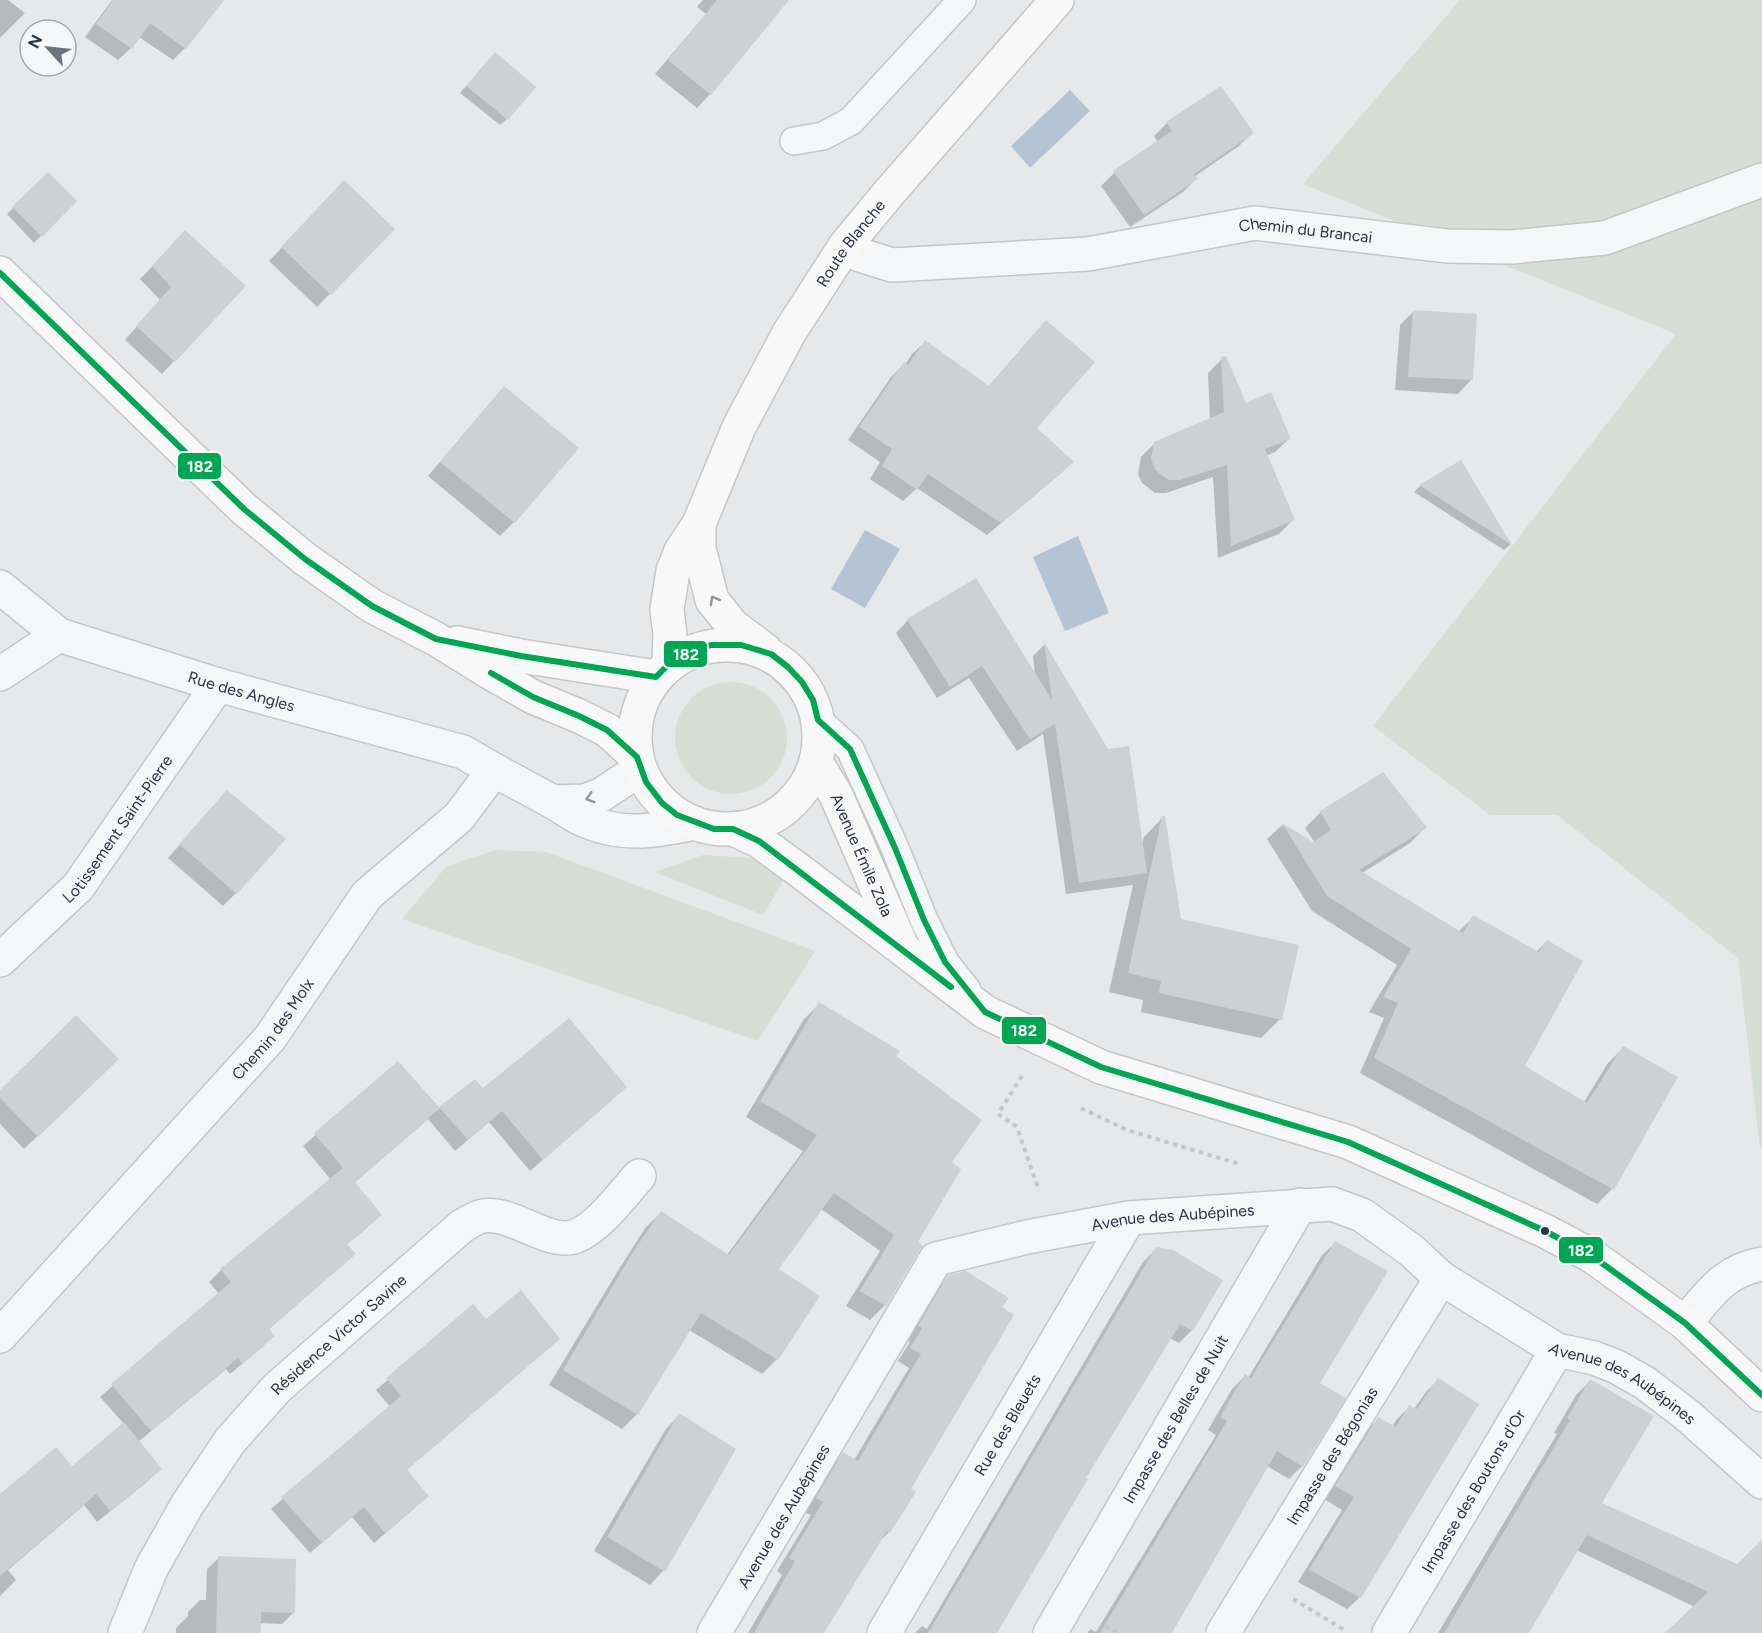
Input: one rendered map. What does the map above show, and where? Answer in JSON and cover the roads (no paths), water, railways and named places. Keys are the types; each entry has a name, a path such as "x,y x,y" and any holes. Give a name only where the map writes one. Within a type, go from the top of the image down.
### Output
{"street":[{"name":"Route Blanche","path":"662,670 670,635 667,609 673,571 681,551 699,524 739,427 789,333 845,246 1057,0"},
{"name":"Chemin du Brancai","path":"845,246 860,255 892,265 1065,256 1088,254 1255,223 1447,246 1511,246 1605,238 1762,180"},
{"path":"0,273 244,509 305,559 372,606 436,639 533,697 607,730 639,763"},
{"name":"Route Blanche","path":"699,524 699,548 712,600 734,626 771,654"},
{"name":"Rue des Angles","path":"0,587 59,635 218,685 463,752 494,770"},
{"path":"0,674 59,635"},
{"path":"436,639 521,656 662,670"},
{"path":"711,645 741,645 771,654 802,682 813,700 820,741 810,779 799,795 785,808 770,819 752,826 714,829 677,815 662,803 646,782 639,763 634,736 637,715 645,695 662,670 689,652 711,645"},
{"name":"Lotissement Saint-Pierre","path":"0,960 78,887 218,685"},
{"name":"Avenue Émile Zola","path":"816,762 836,795 904,951"},
{"path":"554,802 584,801 601,795 639,763"},
{"path":"494,770 585,820 618,831 657,831 695,823"},
{"name":"Chemin des Molx","path":"0,1336 270,1038 367,895 459,818 494,770"},
{"name":"Avenue Émile Zola","path":"733,829 759,842 804,874 985,1012 1101,1067 1348,1142 1545,1231 1592,1256 1685,1323 1762,1395"},
{"name":"Résidence Victor Savine","path":"125,1633 151,1569 187,1505 230,1441 277,1388 462,1226 482,1216 504,1217 560,1239 576,1236 596,1223 639,1176"},
{"name":"Avenue des Aubépines","path":"714,1633 936,1259 1027,1237 1129,1218 1332,1204 1362,1215 1412,1251 1441,1278 1557,1350 1594,1358 1617,1367 1645,1383 1687,1414 1762,1482"},
{"name":"Impasse des Belles de Nuit","path":"1050,1633 1300,1205"},
{"name":"Rue des Bleuets","path":"884,1633 1129,1218"},
{"path":"1685,1323 1722,1281 1747,1266 1762,1264"},
{"name":"Impasse des Bégonias","path":"1223,1633 1441,1278"},
{"name":"Impasse des Boutons d'Or","path":"1389,1633 1557,1350"}],"lane":[{"path":"794,141 823,136 852,121 962,0"},
{"path":"818,720 850,750 895,848 924,920 945,962 985,1012"}],"water":[{"path":"1070,90 1090,111 1030,168 1011,146"},
{"path":"865,530 900,549 865,608 831,589"},
{"path":"1078,536 1109,613 1065,631 1033,557"}]}
